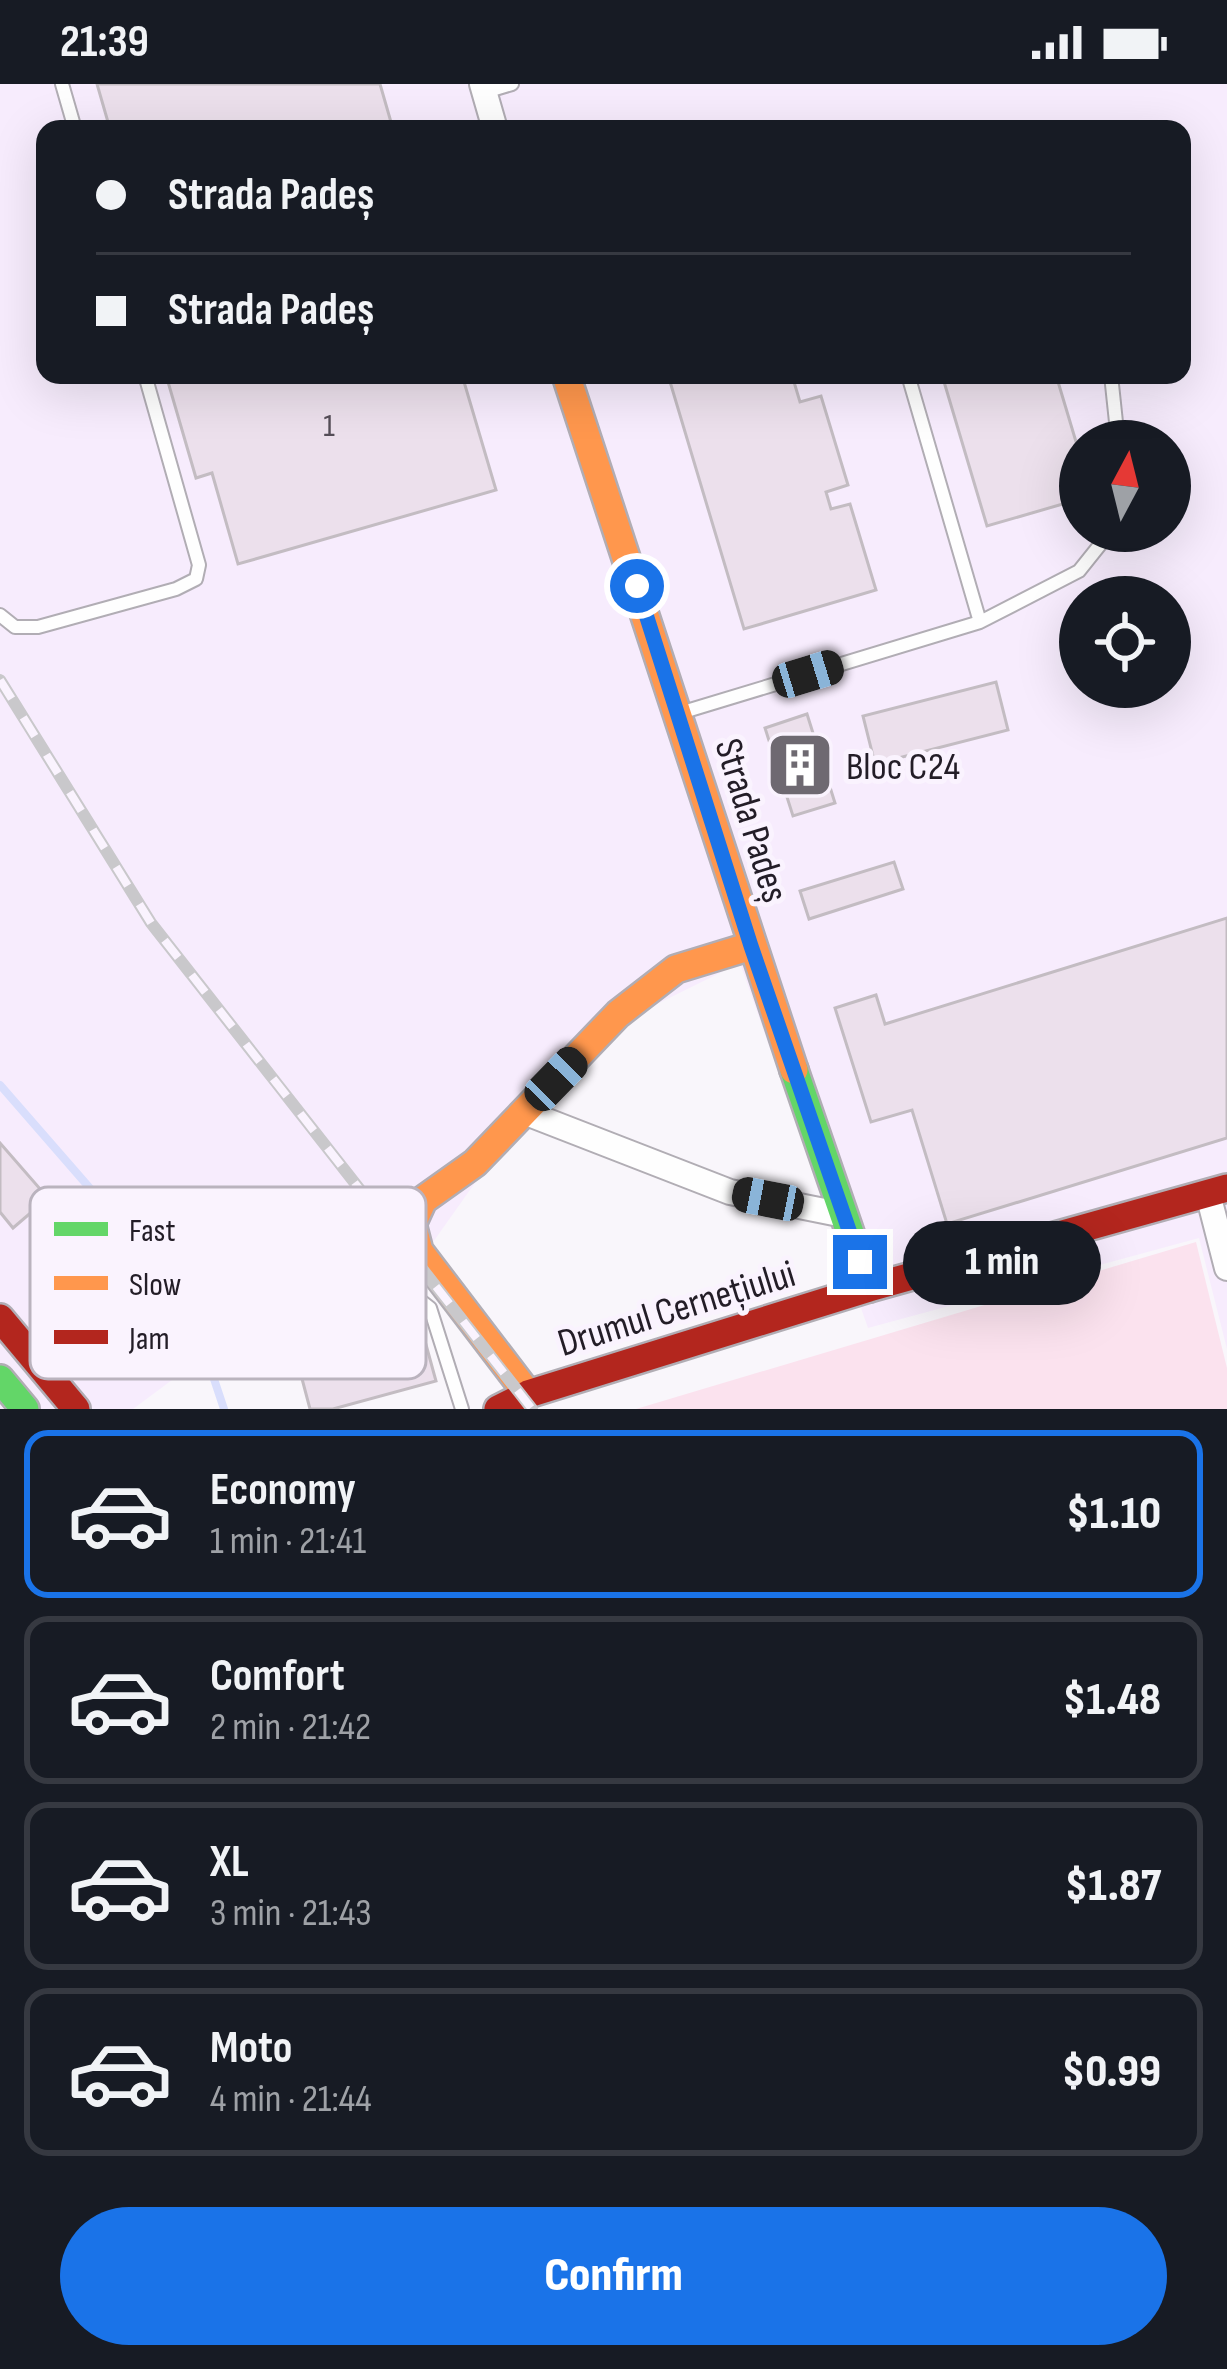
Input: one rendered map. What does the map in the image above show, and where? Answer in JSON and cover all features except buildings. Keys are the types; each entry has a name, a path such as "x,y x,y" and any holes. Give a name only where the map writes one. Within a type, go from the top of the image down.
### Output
{"street":[{"path":"483,88 492,120"},
{"name":"Strada Padeș","path":"569,384 680,713 751,946 868,1288"},
{"path":"426,1203 437,1186 475,1163 618,1014 676,969 751,946"},
{"path":"524,1112 730,1192 844,1215"},
{"path":"1217,1191 1227,1268"},
{"name":"Drumul Cernețiului","path":"498,1409 527,1394 868,1288 1217,1191"},
{"path":"426,1260 527,1394"},
{"path":"0,1318 30,1354"},
{"path":"0,1379 25,1409"},
{"path":"51,1379 76,1409"}],"lane":[{"path":"62,84 72,120"},
{"path":"483,88 512,84"},
{"path":"0,615 15,627 38,627 176,590 196,579 199,565 148,384"},
{"path":"911,384 980,622"},
{"path":"1112,384 1116,420"},
{"path":"680,713 980,622 1079,571 1094,552"},
{"path":"426,1305 462,1409"}],"shaded area":[{"path":"0,84 1227,84 1227,1349 1199,1238 868,1328 740,963 572,1046 426,1252 426,1187 30,1187 30,1379 173,1379 133,1409 0,1409"},
{"path":"1196,1242 1227,1368 1227,1409 636,1409"}],"waterway":[{"path":"0,1085 89,1187"},
{"path":"214,1379 224,1409"}],"railway":[{"path":"0,680 151,923 358,1187"},
{"path":"426,1274 532,1409"}],"traffic: fast":[{"path":"794,1070 869,1288"},
{"path":"0,1379 25,1409"}],"traffic: slow":[{"path":"569,384 794,1070"},
{"path":"426,1198 475,1163 618,1014 676,969 751,946"},
{"path":"426,1260 528,1394"}],"traffic: jam":[{"path":"498,1409 528,1394 869,1288 1227,1188"},
{"path":"0,1318 30,1354"},
{"path":"51,1379 76,1409"}],"place":[{"name":"Bloc C24","path":"800,765"}],"route":[{"path":"637,586 751,946 860,1262"}]}
